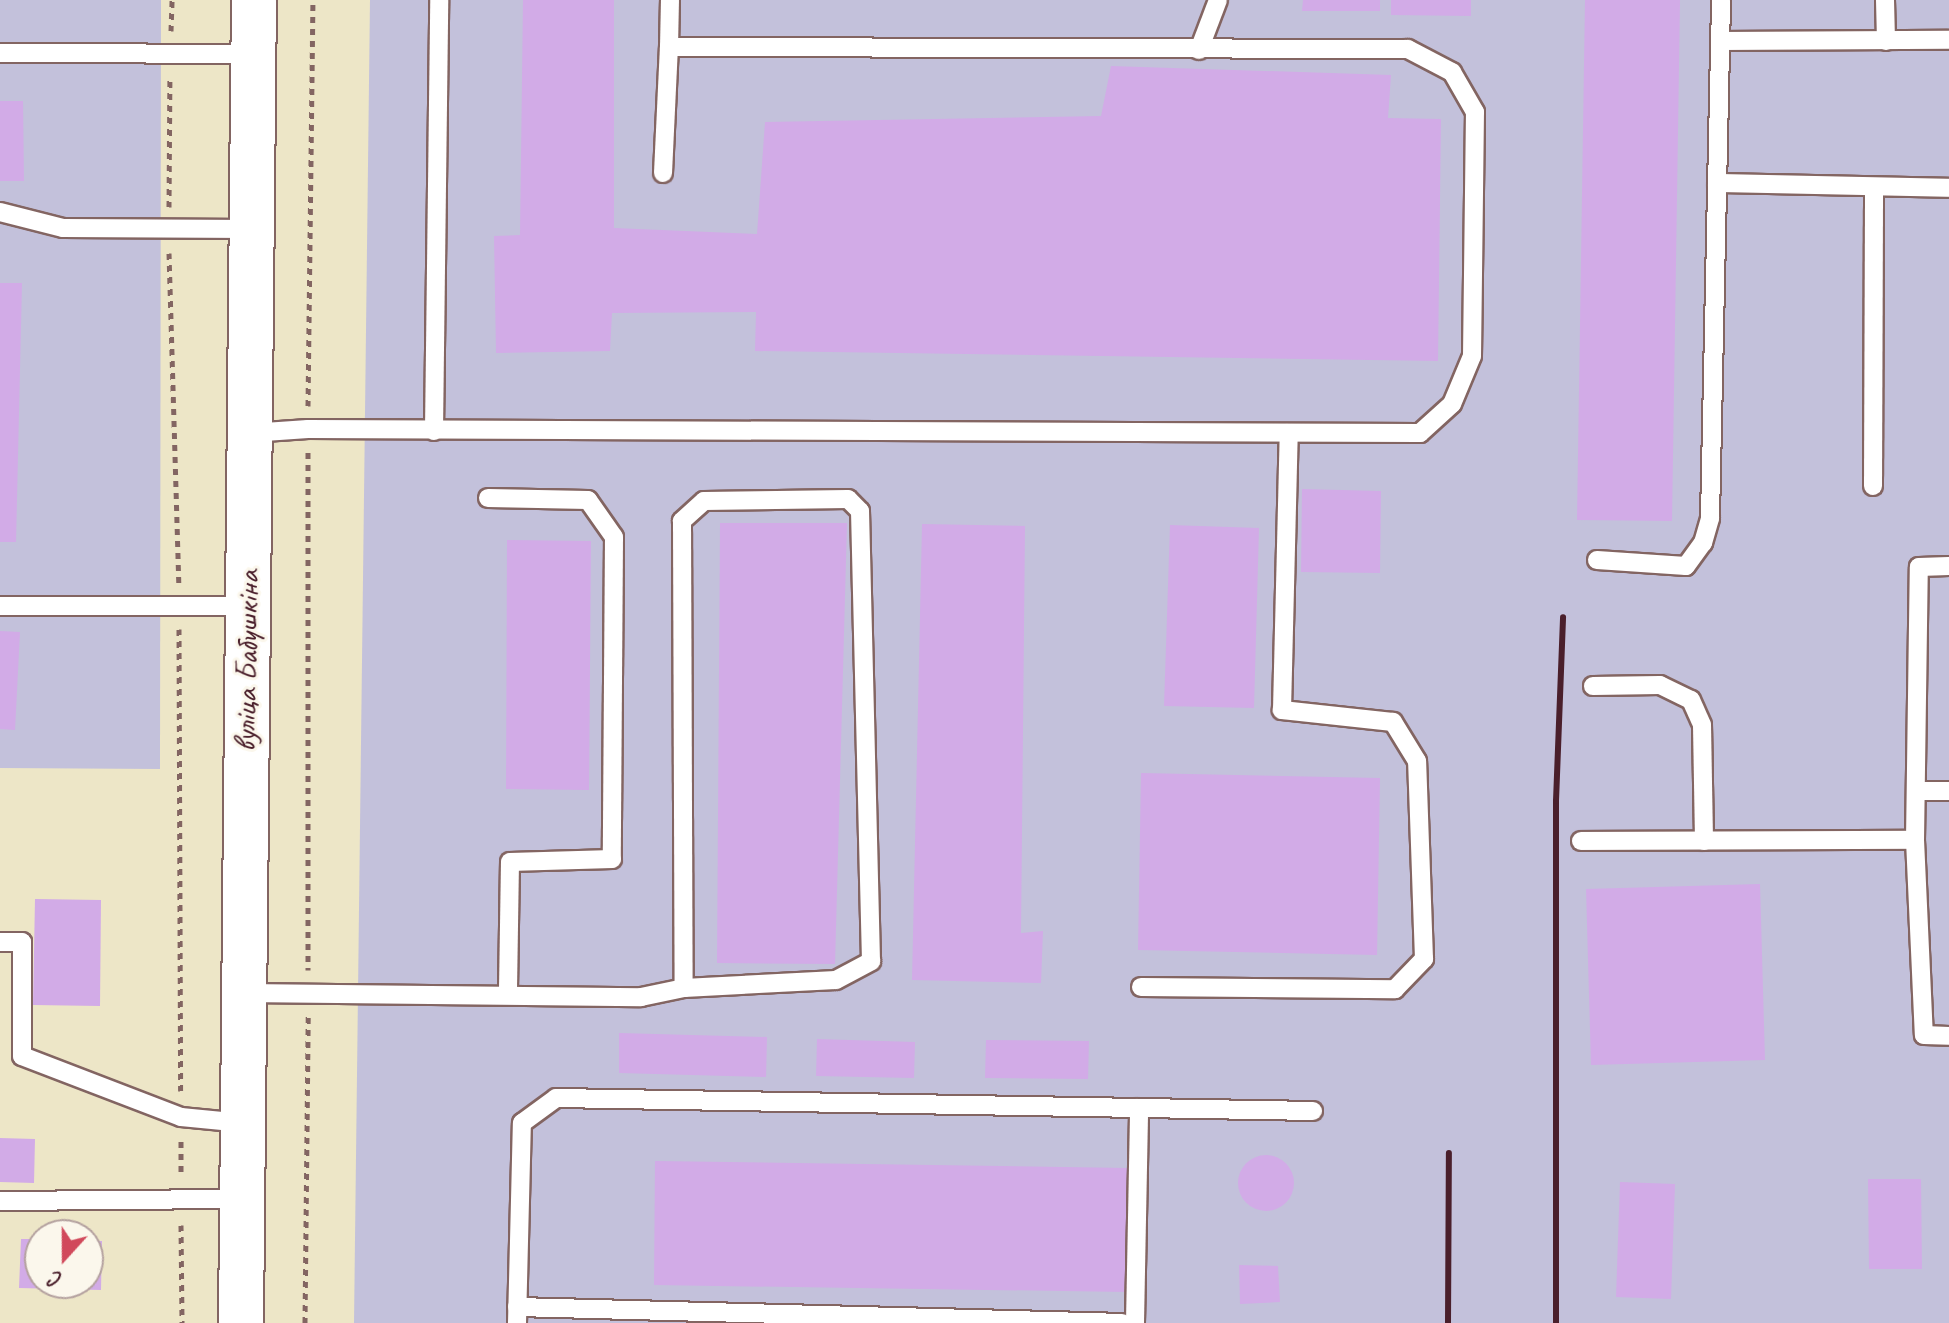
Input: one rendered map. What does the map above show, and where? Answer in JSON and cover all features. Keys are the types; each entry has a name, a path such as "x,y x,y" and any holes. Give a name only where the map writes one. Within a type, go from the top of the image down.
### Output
{"street":[{"name":"вуліца Бабушкіна","path":"241,1323 254,0"}],"lane":[{"path":"434,431 439,0"},
{"path":"663,173 670,0"},
{"path":"1199,50 1218,0"},
{"path":"1597,560 1686,566 1703,543 1710,518 1721,0"},
{"path":"1885,0 1886,41"},
{"path":"1720,41 1949,40"},
{"path":"250,433 308,429 1420,433 1452,404 1472,356 1475,112 1452,72 1408,49 669,47"},
{"path":"0,53 253,54"},
{"path":"1717,183 1949,188"},
{"path":"1873,486 1874,187"},
{"path":"0,212 63,228 252,229"},
{"path":"1141,987 1395,989 1424,959 1417,761 1393,722 1282,710 1289,433"},
{"path":"488,498 588,500 614,537 612,859 510,862 508,995"},
{"path":"244,993 641,997 684,988 836,980 871,961 860,511 848,499 704,501 682,521 684,988"},
{"path":"1949,566 1919,567 1919,791 1915,840 1924,1035 1949,1036"},
{"path":"0,606 248,606"},
{"path":"1593,686 1660,685 1691,700 1702,725 1704,841"},
{"path":"1919,791 1949,791"},
{"path":"1581,841 1915,840"},
{"path":"0,942 22,942 22,1056 181,1117 243,1123"},
{"path":"1122,1323 517,1315 522,1123 556,1098 1313,1111"},
{"path":"1135,1323 1139,1108"},
{"path":"0,1201 243,1199"}],"path":[{"path":"172,0 169,227 179,606 182,1323"},
{"path":"305,1323 308,429 313,0"}],"shaded area":[{"path":"0,0 161,0 160,769 0,768"},
{"path":"370,0 1949,0 1949,1323 354,1323"}],"building":[{"path":"523,0 614,0 614,228 757,234 765,122 1101,116 1111,66 1391,75 1388,118 1441,119 1438,361 755,351 756,312 612,313 610,351 496,353 494,236 520,235"},
{"path":"1303,0 1380,0 1380,11 1302,11"},
{"path":"1391,0 1471,0 1471,16 1391,15"},
{"path":"1585,0 1680,0 1672,521 1577,520"},
{"path":"0,101 23,101 24,181 0,181"},
{"path":"0,283 22,283 16,542 0,542"},
{"path":"1302,489 1381,491 1380,573 1301,572"},
{"path":"720,523 847,523 835,964 717,963"},
{"path":"922,524 1025,526 1021,933 1043,931 1041,983 912,980"},
{"path":"1170,525 1259,528 1254,708 1164,706"},
{"path":"507,540 591,541 589,790 506,789"},
{"path":"0,631 20,632 15,730 0,729"},
{"path":"1141,773 1380,778 1377,955 1138,950"},
{"path":"1760,884 1765,1060 1591,1065 1586,889"},
{"path":"35,899 101,900 100,1006 33,1005"},
{"path":"619,1033 767,1037 766,1077 619,1073"},
{"path":"817,1039 915,1042 914,1078 816,1076"},
{"path":"986,1040 1089,1041 1088,1079 985,1078"},
{"path":"0,1138 35,1139 34,1183 0,1182"},
{"path":"1266,1155 1286,1163 1294,1183 1286,1203 1266,1211 1246,1203 1238,1183 1246,1163"},
{"path":"655,1161 1128,1168 1126,1292 654,1285"},
{"path":"1868,1179 1921,1179 1922,1269 1869,1269"},
{"path":"1620,1182 1675,1184 1671,1299 1616,1297"},
{"path":"21,1239 24,1239 24,1288 19,1288"},
{"path":"1239,1265 1278,1266 1280,1302 1240,1304"}],"railway":[{"path":"1556,1323 1556,801 1563,617"},
{"path":"1448,1323 1449,1153"}]}
